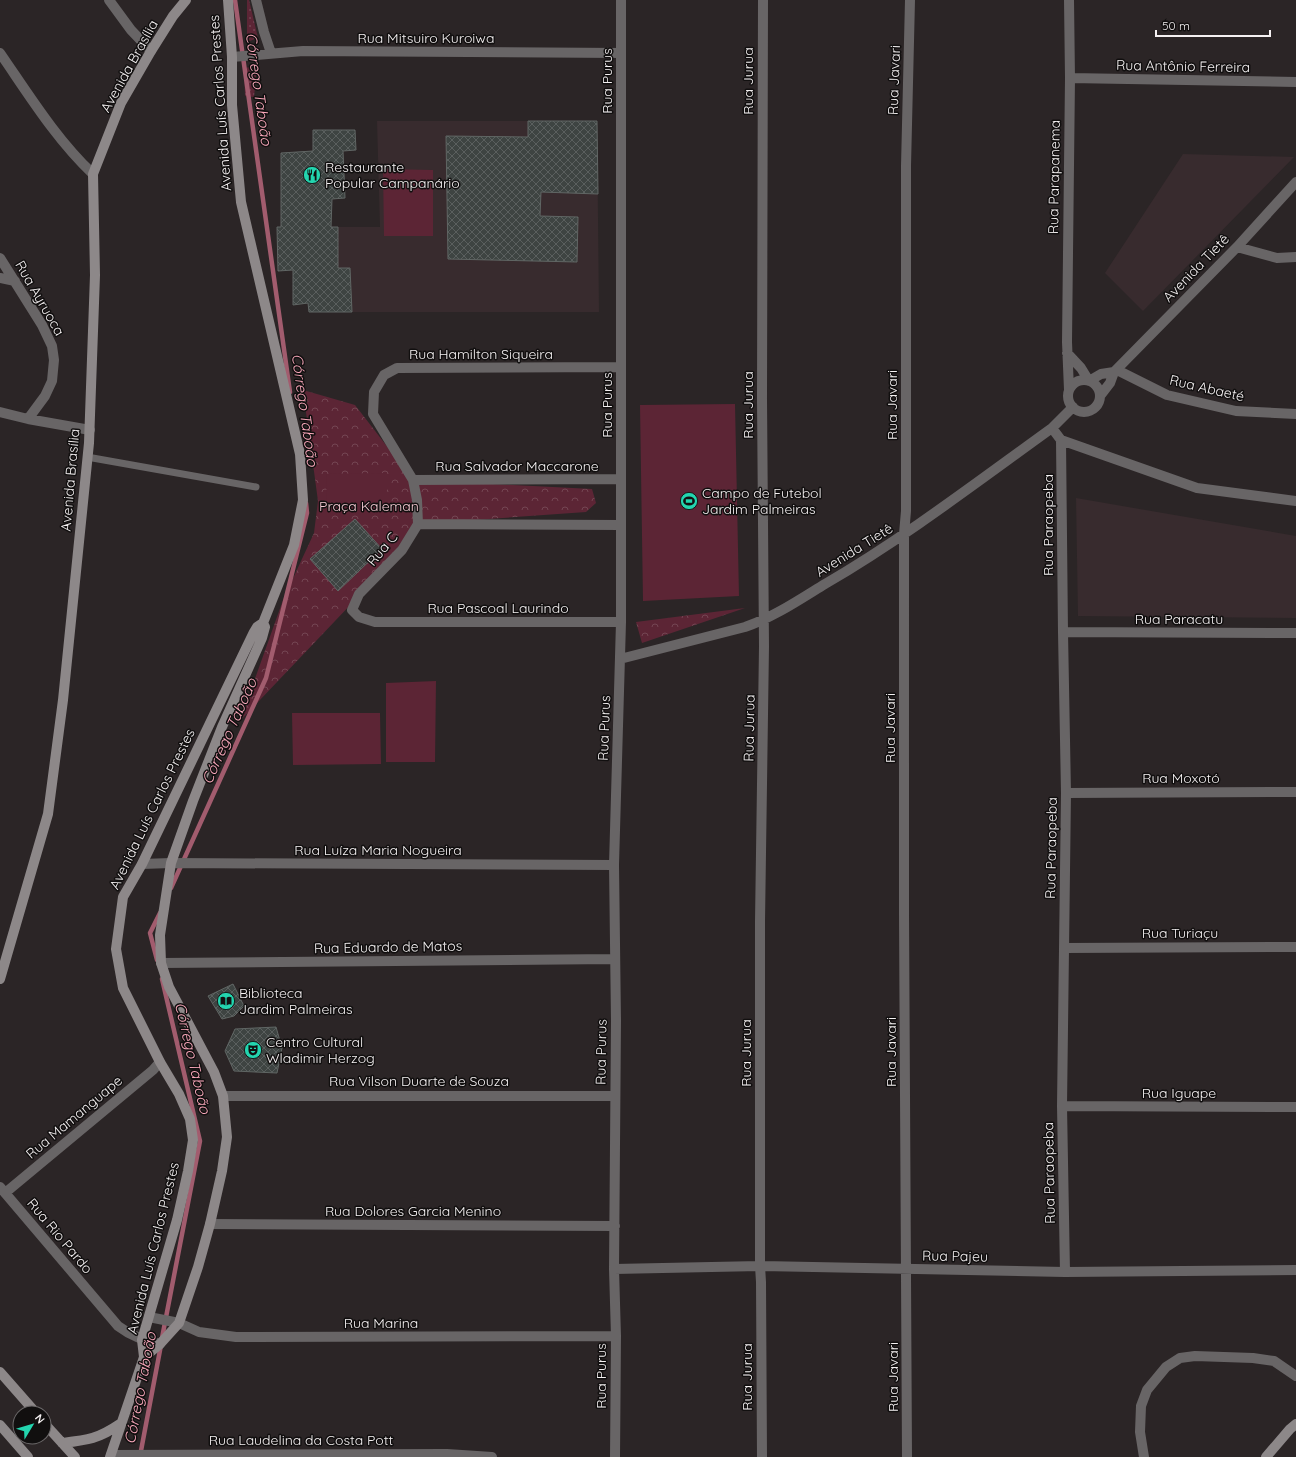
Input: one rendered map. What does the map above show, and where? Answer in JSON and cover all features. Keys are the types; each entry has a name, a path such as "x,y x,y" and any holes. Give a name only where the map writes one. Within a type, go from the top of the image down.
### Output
{"street":[{"path":"109,0 131,30 151,51"},
{"name":"Avenida Brasília","path":"0,979 48,814 63,700 90,430 95,275 93,174 121,103 173,16 186,0"},
{"name":"Avenida Luís Carlos Prestes","path":"110,1456 144,1357 142,1340 177,1220 193,1140 190,1119 179,1094 160,1062 123,988 116,949 123,898 142,864 254,632 257,627 263,623 294,545 303,500 300,454 241,202 232,106 232,57 228,0"},
{"path":"256,0 271,53"},
{"name":"Rua Purus","path":"615,1457 616,1336 614,1269 614,1096 616,1020 614,959 614,865 621,622 621,0"},
{"name":"Rua Jurua","path":"762,0 762,414 764,621 760,922 760,1266 762,1457"},
{"name":"Rua Javari","path":"907,1457 904,534 906,511 906,166 910,0"},
{"name":"Rua Parapanema","path":"1069,0 1070,78 1067,353 1069,390"},
{"name":"Rua Mitsuiro Kuroiwa","path":"232,57 303,51 621,52"},
{"path":"0,53 74,156 93,174"},
{"name":"Rua Antônio Ferreira","path":"1070,78 1296,82"},
{"name":"Avenida Tietê","path":"1100,396 1110,383 1115,371 1237,247 1296,182"},
{"path":"1237,247 1277,258 1296,257"},
{"name":"Rua Ayruoca","path":"0,258 42,324 52,346 54,360 52,381 45,396 28,419"},
{"path":"0,278 15,281"},
{"path":"1067,353 1081,368 1089,381"},
{"name":"Rua Hamilton Siqueira","path":"413,480 373,414 374,392 384,375 397,368 621,367"},
{"name":"Avenida Tietê","path":"1089,381 1101,374 1115,371"},
{"name":"Rua Abaeté","path":"1115,371 1167,395 1236,411 1296,414"},
{"path":"1079,380 1089,381 1097,386 1100,396 1099,401 1092,409 1082,411 1073,407 1068,396 1069,390 1079,380"},
{"name":"Avenida Tietê","path":"620,659 746,627 764,621 851,569 904,534 1052,428 1073,407"},
{"path":"0,412 28,419 90,430"},
{"path":"1052,428 1061,440 1197,488 1296,501"},
{"name":"Rua Paraopeba","path":"1061,440 1066,793 1062,1106 1065,1272"},
{"name":"Rua Salvador Maccarone","path":"413,480 621,479"},
{"path":"413,480 417,500 418,524 621,525"},
{"name":"Rua C","path":"375,622 359,617 352,610 359,594 402,550 418,524"},
{"name":"Rua Pascoal Laurindo","path":"375,622 621,622"},
{"name":"Avenida Luís Carlos Prestes","path":"144,1357 160,1344 179,1323 198,1267 210,1224 222,1171 227,1137 223,1096 214,1072 169,987 161,963 160,936 171,863 222,728 262,638 265,627 263,623"},
{"name":"Rua Paracatu","path":"1063,632 1296,633"},
{"name":"Rua Moxotó","path":"1066,793 1296,792"},
{"name":"Rua Luíza Maria Nogueira","path":"142,864 614,865"},
{"name":"Rua Turiaçu","path":"1064,948 1296,947"},
{"name":"Rua Eduardo de Matos","path":"161,963 614,959"},
{"name":"Rua Mamanguape","path":"2,1190 153,1070 160,1062"},
{"name":"Rua Vilson Duarte de Souza","path":"223,1096 614,1096"},
{"name":"Rua Iguape","path":"1062,1106 1296,1107"},
{"name":"Rua Rio Pardo","path":"2,1190 118,1326 142,1340 160,1344"},
{"name":"Rua Dolores Garcia Menino","path":"210,1224 615,1226"},
{"name":"Rua Pajeu","path":"614,1269 760,1266 1065,1272 1296,1270"},
{"name":"Rua Marina","path":"149,1317 179,1323 199,1332 236,1337 616,1336"},
{"path":"1144,1457 1140,1432 1141,1406 1147,1390 1166,1367 1180,1358 1196,1356 1253,1358 1274,1361 1296,1376"},
{"path":"0,1372 29,1405"},
{"path":"62,1443 96,1438 107,1433 120,1424"},
{"path":"1266,1457 1296,1424"},
{"path":"0,1425 28,1457"},
{"path":"52,1432 75,1457"},
{"name":"Rua Laudelina da Costa Pott","path":"110,1456 447,1454 492,1457"}],"lane":[{"path":"87,457 256,487"}],"shaded area":[{"path":"377,121 597,121 599,312 309,312 308,303 293,305 293,270 278,271 277,227 380,227"},
{"path":"1183,154 1294,157 1143,311 1105,273"},
{"path":"1076,498 1296,536 1296,618 1078,616"}],"green space":[{"path":"247,0 249,0 258,38 247,42"},
{"path":"257,66 254,97 245,96 244,68"},
{"path":"383,169 433,170 433,236 384,236"},
{"name":"Praça Kaleman","path":"303,390 355,405 413,480 592,489 596,503 586,512 418,524 392,561 240,721 283,600 314,533 318,501"},
{"name":"Campo de Futebol Jardim Palmeiras","path":"735,404 739,596 643,601 640,405"},
{"path":"387,473 387,510 327,511 326,474"},
{"path":"745,608 642,643 636,622"},
{"path":"436,681 435,762 386,762 386,683"},
{"path":"292,713 380,713 381,764 293,765"}],"building":[{"path":"528,121 597,121 598,194 541,192 540,216 578,217 577,262 448,259 446,136 528,137"},
{"path":"313,130 355,130 356,150 343,151 345,198 332,199 331,227 338,227 338,268 350,268 352,312 309,312 308,303 293,305 293,270 278,271 277,227 281,227 281,153 313,151"},
{"path":"355,519 382,549 338,591 310,559"},
{"name":"Biblioteca Jardim Palmeiras","path":"233,984 244,1006 234,1016 222,1019 208,996"},
{"name":"Centro Cultural Wladimir Herzog","path":"276,1027 282,1048 277,1073 234,1071 225,1051 235,1029"}],"waterway":[{"name":"Córrego Taboão","path":"235,0 290,392"},
{"name":"Córrego Taboão","path":"171,888 266,678 307,513 306,503"},
{"name":"Córrego Taboão","path":"157,960 150,933 160,913"},
{"name":"Córrego Taboão","path":"162,979 200,1141 162,1338"},
{"name":"Córrego Taboão","path":"140,1456 161,1345"}],"place":[{"name":"Restaurante Popular Campanário","path":"312,175"},
{"name":"Campo de Futebol Jardim Palmeiras","path":"689,501"},
{"name":"Biblioteca Jardim Palmeiras","path":"226,1001"},
{"name":"Centro Cultural Wladimir Herzog","path":"253,1050"}]}
